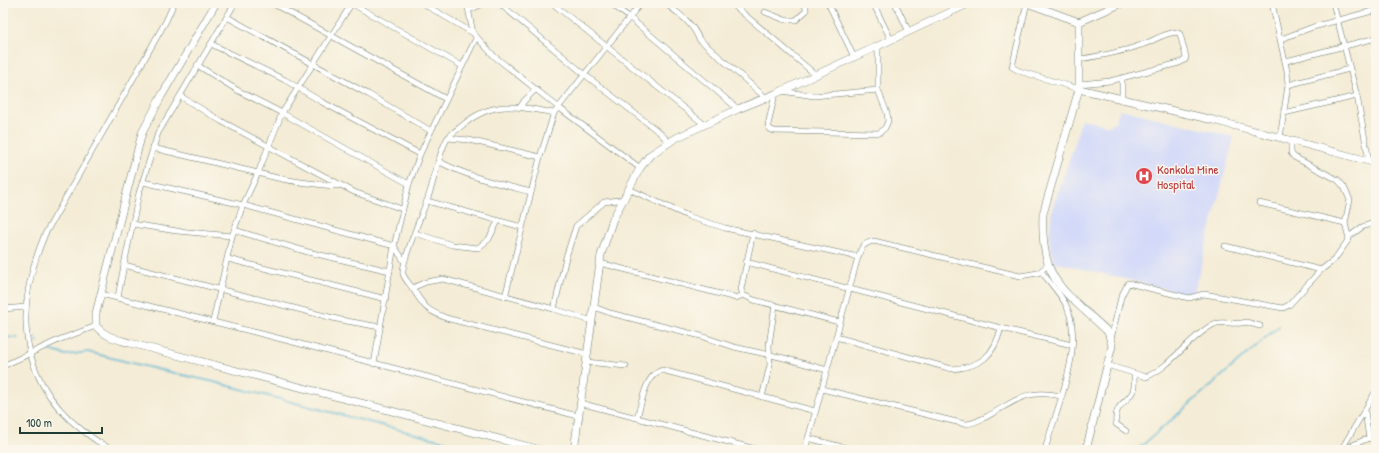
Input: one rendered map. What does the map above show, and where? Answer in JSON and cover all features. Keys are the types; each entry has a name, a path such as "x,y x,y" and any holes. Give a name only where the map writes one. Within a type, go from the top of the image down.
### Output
{"street":[{"path":"112,450 82,432 68,419 48,394 35,370 26,338 28,285 34,260 44,234 166,21 174,3"},
{"path":"216,3 162,94 142,133 96,313 96,326 101,332 109,337 130,343 541,450"},
{"path":"118,298 132,224 158,133 235,3"},
{"path":"272,3 446,99"},
{"path":"213,321 233,233 243,205 269,148 282,112 314,65 352,3 462,66"},
{"path":"422,3 474,36 494,56 558,107 640,168"},
{"path":"374,364 394,246 409,184 420,154 462,66 474,36 467,3"},
{"path":"469,10 485,3"},
{"path":"499,3 584,74 659,132 668,142"},
{"path":"552,3 705,125"},
{"path":"610,3 629,17 738,109"},
{"path":"505,297 540,157 554,112 641,3"},
{"path":"665,3 689,22 699,39 766,98"},
{"path":"730,3 816,75"},
{"path":"765,12 785,20 796,20 806,11 806,6 802,3"},
{"path":"828,3 854,57"},
{"path":"873,3 892,40"},
{"path":"895,3 909,32"},
{"path":"952,3 955,11"},
{"path":"574,450 600,264 608,233 640,168 650,154 668,142 970,3"},
{"path":"1122,3 1078,22 1026,3 1012,66 1019,71 1122,100 1213,120 1373,162 1349,69 1345,46 1332,3"},
{"path":"1272,3 1286,61 1288,85 1280,138"},
{"path":"1281,39 1313,27 1376,10"},
{"path":"227,17 368,94 431,131"},
{"path":"1078,22 1080,59 1079,87 1043,214 1042,234 1048,265 1062,290 1108,332 1111,339 1112,346 1086,450"},
{"path":"1079,87 1122,78 1185,60 1180,34 1173,32 1162,35 1127,50 1080,59"},
{"path":"1286,61 1376,38"},
{"path":"211,44 299,88 322,102 420,154"},
{"path":"778,92 768,125 770,129 879,133 885,128 888,121 887,113 878,90 878,46"},
{"path":"197,66 237,90 282,112 409,184"},
{"path":"1288,85 1349,69"},
{"path":"1122,78 1122,100"},
{"path":"521,106 536,89"},
{"path":"778,92 814,96 878,90"},
{"path":"180,96 269,148 341,186 402,209"},
{"path":"1284,113 1357,96"},
{"path":"554,112 521,106 498,107 484,111 471,118 448,138 438,161 427,202 420,215 404,261 405,278 423,306 446,318 587,354"},
{"path":"448,138 469,140 540,157"},
{"path":"1291,140 1291,154 1294,157 1338,180 1344,187 1350,200 1345,223 1350,236"},
{"path":"153,148 279,180 306,184 341,186"},
{"path":"438,161 471,176 531,192"},
{"path":"143,182 243,205 394,246 404,261"},
{"path":"629,190 707,223 858,257"},
{"path":"554,309 566,257 576,226 604,202 625,199"},
{"path":"427,202 522,227"},
{"path":"1258,204 1345,223"},
{"path":"415,233 452,245 478,248 489,239 498,221"},
{"path":"1111,339 1121,297 1128,283 1189,298 1204,294 1283,308 1289,305 1321,270 1334,260 1345,246 1350,236 1362,227 1376,222"},
{"path":"132,224 233,233 390,271"},
{"path":"743,295 741,289 753,233"},
{"path":"805,450 839,322 862,246 867,243 874,242 1020,276 1038,273 1048,265"},
{"path":"1225,246 1321,270"},
{"path":"228,259 386,299"},
{"path":"392,259 404,261"},
{"path":"746,262 1072,345"},
{"path":"600,264 736,298 743,295 839,322"},
{"path":"124,265 221,288 314,313 380,327"},
{"path":"1041,271 1066,305 1073,326 1070,366 1045,450"},
{"path":"412,288 426,282 443,279 505,297 554,309 592,322"},
{"path":"101,294 213,321 578,416"},
{"path":"762,397 770,366 768,345 775,305"},
{"path":"3,309 26,307"},
{"path":"594,307 610,313 700,336 734,347 827,370"},
{"path":"1107,365 1134,375 1146,377 1152,374 1198,335 1216,323 1240,324 1246,322 1260,326"},
{"path":"3,366 61,339 96,326"},
{"path":"836,337 952,369 965,368 991,354 998,342 1001,328"},
{"path":"3,360 9,363"},
{"path":"586,362 626,366"},
{"path":"637,417 650,378 654,373 662,370 815,411"},
{"path":"1126,431 1116,424 1116,418 1121,404 1133,391 1134,375"},
{"path":"822,389 965,424 980,420 1021,397 1033,393 1048,393 1061,396"},
{"path":"1341,450 1365,412 1376,391"},
{"path":"580,403 759,450"},
{"path":"1365,412 1369,438"},
{"path":"808,438 853,450"},
{"path":"1341,450 1369,438 1376,441"}],"shaded area":[{"name":"Konkola Mine Hospital","path":"1120,109 1234,137 1194,293 1191,295 1054,262 1049,239 1052,209 1075,143 1081,119 1109,126 1115,122"}],"waterway":[{"path":"1137,450 1279,326"},
{"path":"3,337 18,338"},
{"path":"35,337 38,342"},
{"path":"49,350 66,355 88,352 210,381 478,450"}],"place":[{"name":"Konkola Mine Hospital","path":"1144,176"}]}
